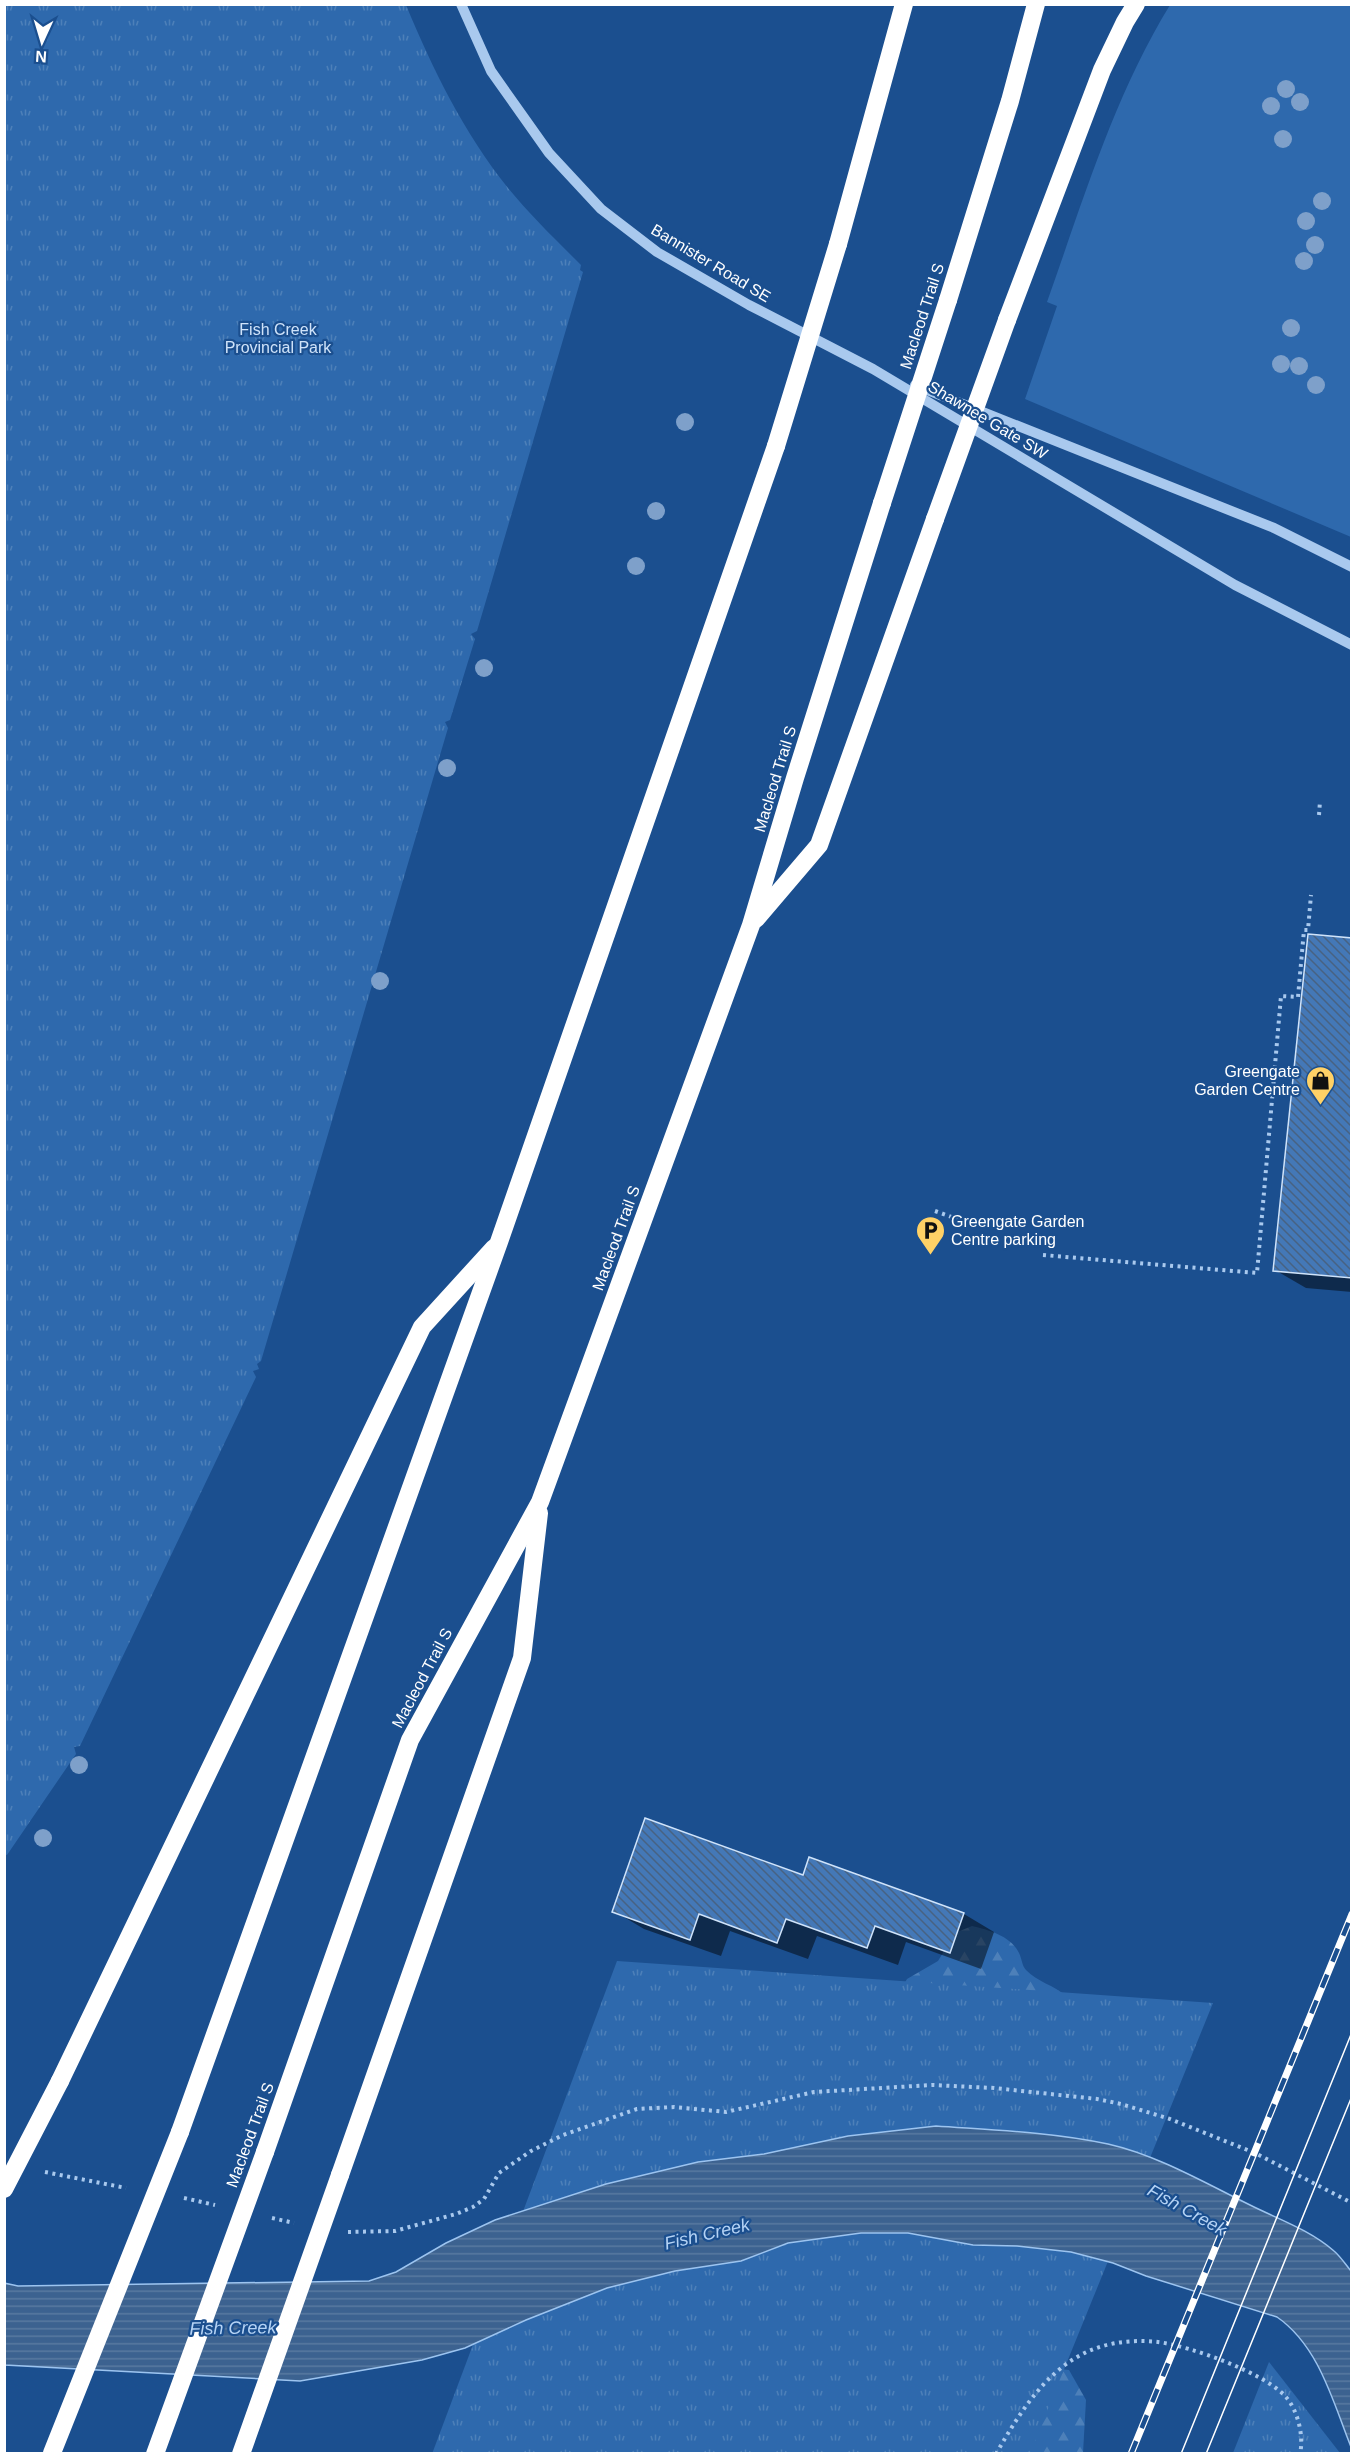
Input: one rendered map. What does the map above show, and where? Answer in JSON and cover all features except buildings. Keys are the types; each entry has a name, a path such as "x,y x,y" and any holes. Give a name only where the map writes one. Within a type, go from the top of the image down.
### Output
{"highway":[{"path":"52,2453 180,2133 500,1242 776,446 838,244 904,4"},
{"name":"Macleod Trail S","path":"155,2454 265,2152 410,1740 540,1502 751,925 795,778 1010,101 1036,4"},
{"path":"751,925 819,845 1007,320 1102,70 1136,4"},
{"path":"4,2189 60,2081 422,1327 500,1242"},
{"path":"241,2454 522,1658 540,1502"}],"street":[{"name":"Bannister Road SE","path":"461,4 491,71 549,153 601,209 657,252 749,305 873,369"},
{"name":"Shawnee Gate SW","path":"873,369 1274,528 1352,567"},
{"name":"Shawnee Gate SW","path":"873,369 1235,585 1352,645"}],"path":[{"path":"1319,816 1320,801"},
{"path":"1043,1255 1257,1274 1281,996 1298,997 1304,930 1308,930 1311,896"},
{"path":"935,1211 966,1222"},
{"path":"339,2231 375,2233 395,2231 456,2214 473,2207 484,2199 499,2173 531,2151 563,2135 637,2109 674,2107 726,2112 814,2092 932,2085 994,2088 1097,2099 1121,2104 1170,2119 1255,2153 1352,2203"},
{"path":"64,2176 129,2188"},
{"path":"183,2198 218,2206"},
{"path":"264,2216 299,2224"},
{"path":"996,2454 1034,2395 1058,2371 1080,2356 1102,2346 1124,2342 1156,2342 1178,2346 1254,2374 1287,2398 1295,2413 1301,2434 1300,2454"}],"green space":[{"name":"Fish Creek Provincial Park","path":"4,5 406,5 439,77 477,145 508,188 581,265 580,270 583,272 477,631 471,634 475,639 450,720 445,722 448,728 261,1361 257,1364 259,1369 253,1371 256,1377 80,1746 74,1747 76,1754 7,1855 4,1854"},
{"path":"1170,5 1351,5 1351,537 1025,399 1057,306 1047,302 1087,188 1132,76"},
{"path":"972,1926 992,1932 1011,1942 1019,1953 1026,1970 1035,1978 1066,1996 890,2009 907,1979 938,1961 955,1933"},
{"path":"617,1961 1213,2003 1030,2453 432,2454"},
{"path":"1269,2362 1340,2453 1233,2453"},
{"path":"1052,2368 1069,2370 1086,2400 1083,2453 1029,2453"}],"water":[{"name":"Fish Creek","path":"936,2126 1044,2134 1087,2140 1126,2149 1180,2170 1294,2225 1325,2244 1351,2271 1351,2447 1331,2394 1314,2359 1292,2329 1277,2317 1146,2276 1113,2263 1071,2252 1017,2246 973,2245 908,2233 861,2233 788,2243 741,2261 675,2271 607,2288 526,2320 465,2348 422,2360 300,2381 5,2365 4,2283 18,2286 369,2281 396,2272 446,2243 495,2220 606,2184 698,2162 764,2154 848,2136"}],"tram line":[{"path":"1181,2454 1352,2032"},
{"path":"1206,2454 1352,2096"}],"railway":[{"path":"1131,2454 1352,1914"}],"place":[{"name":"Greengate Garden Centre","path":"1321,1106"},
{"name":"Greengate Garden Centre parking","path":"930,1256"}]}
